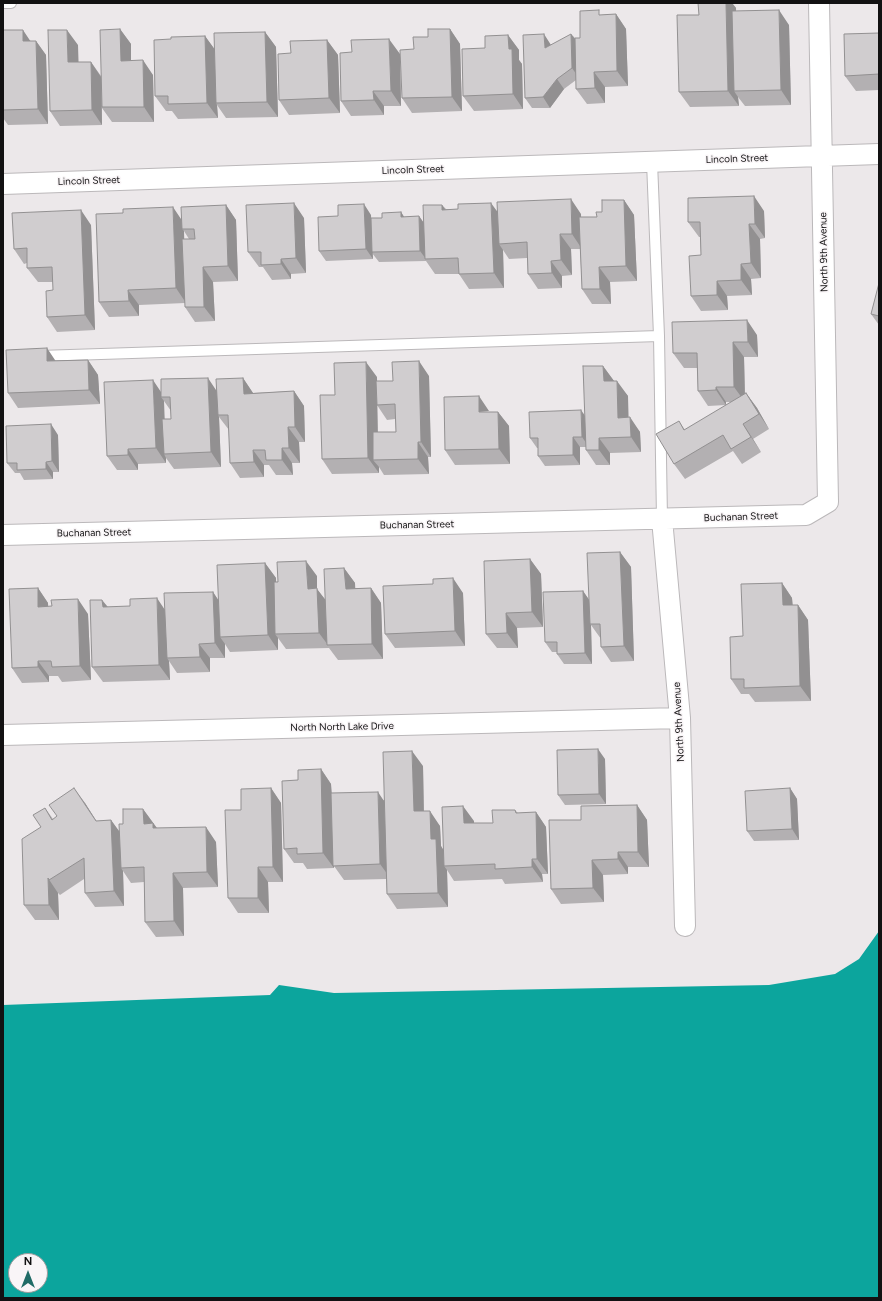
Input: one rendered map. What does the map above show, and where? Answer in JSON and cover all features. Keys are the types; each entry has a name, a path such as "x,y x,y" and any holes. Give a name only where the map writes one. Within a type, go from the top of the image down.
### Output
{"street":[{"name":"North 9th Avenue","path":"819,3 828,502"},
{"path":"822,156 879,154"},
{"name":"Lincoln Street","path":"3,184 822,156"},
{"name":"Buchanan Street","path":"3,535 806,515 828,502"},
{"name":"North 9th Avenue","path":"662,519 680,718 685,926"},
{"name":"North North Lake Drive","path":"3,736 680,718"}],"lane":[{"path":"3,3 11,3"},
{"path":"652,162 659,336 662,519"},
{"path":"27,356 659,336"}],"water":[{"path":"879,931 879,1298 3,1298 3,1005 270,995 279,985 334,993 769,985 835,974 859,959"}],"building":[{"path":"698,3 726,3 728,91 679,92 677,15 699,15"},
{"path":"599,10 599,15 616,14 617,71 594,72 595,88 576,89 575,38 580,38 580,11"},
{"path":"779,10 781,90 734,91 732,11"},
{"path":"120,29 121,61 143,60 144,107 102,107 100,30"},
{"path":"428,29 450,29 452,97 402,98 400,50 414,49 413,37 428,37"},
{"path":"3,30 23,30 23,41 36,41 38,109 3,110"},
{"path":"48,30 67,30 68,62 91,62 92,110 50,111"},
{"path":"265,32 267,102 216,103 214,33"},
{"path":"879,33 879,74 845,76 844,34"},
{"path":"544,34 545,48 571,34 572,68 557,79 543,97 525,98 523,35"},
{"path":"508,35 509,49 512,49 513,94 463,96 462,49 485,48 485,36"},
{"path":"205,36 207,103 168,104 168,96 155,96 154,40 171,39 171,37"},
{"path":"389,39 391,91 373,91 374,100 341,101 340,53 352,52 351,40"},
{"path":"327,40 329,98 279,100 278,54 291,53 290,41"},
{"path":"754,196 755,224 749,224 751,263 741,264 741,280 717,281 717,295 691,296 689,256 701,255 700,222 688,222 688,198"},
{"path":"571,199 572,234 560,234 561,260 551,261 552,273 528,274 527,242 499,244 497,202"},
{"path":"602,200 624,200 626,266 599,267 600,289 582,289 579,217 597,217 596,212 602,212"},
{"path":"294,203 296,258 281,259 281,264 261,265 261,252 248,252 246,205"},
{"path":"491,203 494,273 459,274 458,258 425,259 423,205 442,205 442,210 458,209 458,204"},
{"path":"364,204 366,249 319,251 318,217 338,216 338,205"},
{"path":"226,205 228,266 203,267 204,307 185,307 182,239 195,239 194,229 182,229 181,207"},
{"path":"173,207 176,288 128,290 129,301 99,302 96,214 123,213 123,209"},
{"path":"81,210 85,315 47,317 46,291 53,290 52,267 27,268 27,248 14,249 12,213"},
{"path":"401,212 401,217 419,216 420,251 372,252 371,218 382,218 382,213"},
{"path":"879,283 879,316 871,314"},
{"path":"747,320 748,342 733,342 734,387 716,387 716,390 698,391 697,353 673,353 672,322"},
{"path":"47,348 47,361 88,360 89,390 8,393 6,350"},
{"path":"419,361 421,442 418,442 418,459 373,460 373,432 396,432 395,404 377,405 376,381 393,381 392,362"},
{"path":"366,362 368,458 322,459 320,395 335,395 334,363"},
{"path":"583,366 603,366 604,381 617,381 618,418 630,417 631,437 599,438 599,450 586,450"},
{"path":"208,378 211,452 164,454 162,419 171,419 170,397 161,397 161,379"},
{"path":"243,378 244,394 294,391 295,427 288,427 289,448 282,448 282,460 266,460 265,450 253,450 254,462 230,463 228,415 218,415 216,379"},
{"path":"153,380 156,448 128,449 128,455 107,456 104,382"},
{"path":"746,393 759,414 743,424 751,437 731,449 723,435 674,464 656,434 679,421 684,430"},
{"path":"479,396 479,412 498,412 499,449 445,450 444,397"},
{"path":"581,410 582,437 573,437 573,455 538,456 538,438 530,438 529,412"},
{"path":"51,424 52,461 46,462 46,469 17,470 17,463 7,463 6,426"},
{"path":"620,552 624,646 601,647 600,624 590,624 587,553"},
{"path":"530,559 532,612 506,613 507,633 486,634 484,561"},
{"path":"306,561 308,589 317,588 319,633 275,634 274,582 278,582 277,562"},
{"path":"265,563 268,635 220,637 217,565"},
{"path":"344,568 346,589 371,588 372,644 327,645 324,569"},
{"path":"453,578 455,631 385,634 383,586 433,584 433,579"},
{"path":"782,583 783,605 798,605 800,686 744,688 744,679 731,679 730,637 743,636 741,584"},
{"path":"38,588 38,607 52,606 51,600 78,599 80,666 52,667 51,661 38,661 38,667 12,668 9,589"},
{"path":"583,591 585,653 557,654 557,642 545,642 543,592"},
{"path":"213,592 215,643 199,644 200,657 167,658 164,593"},
{"path":"157,598 159,665 92,667 90,600 102,600 103,607 130,606 130,599"},
{"path":"598,749 599,794 558,795 557,750"},
{"path":"412,751 414,811 430,811 431,839 436,839 438,893 387,894 383,752"},
{"path":"321,769 323,853 297,854 297,848 284,849 282,781 298,780 298,770"},
{"path":"74,788 96,821 111,820 114,891 85,893 84,858 49,880 48,878 49,905 24,905 22,839 41,827 33,815 45,808 52,820 57,816 49,805"},
{"path":"271,788 273,867 258,867 258,898 228,898 225,810 241,810 241,789"},
{"path":"790,788 792,829 747,831 745,791"},
{"path":"378,792 380,864 333,866 331,793"},
{"path":"637,805 638,852 618,852 618,859 592,860 593,888 551,889 549,820 581,820 581,806"},
{"path":"463,806 464,823 493,823 492,810 515,810 516,813 536,812 537,859 532,859 532,867 495,869 495,864 444,866 442,807"},
{"path":"123,809 143,809 144,824 153,823 153,828 206,827 207,872 173,873 174,921 145,922 144,867 121,868 119,824 123,824"}]}
